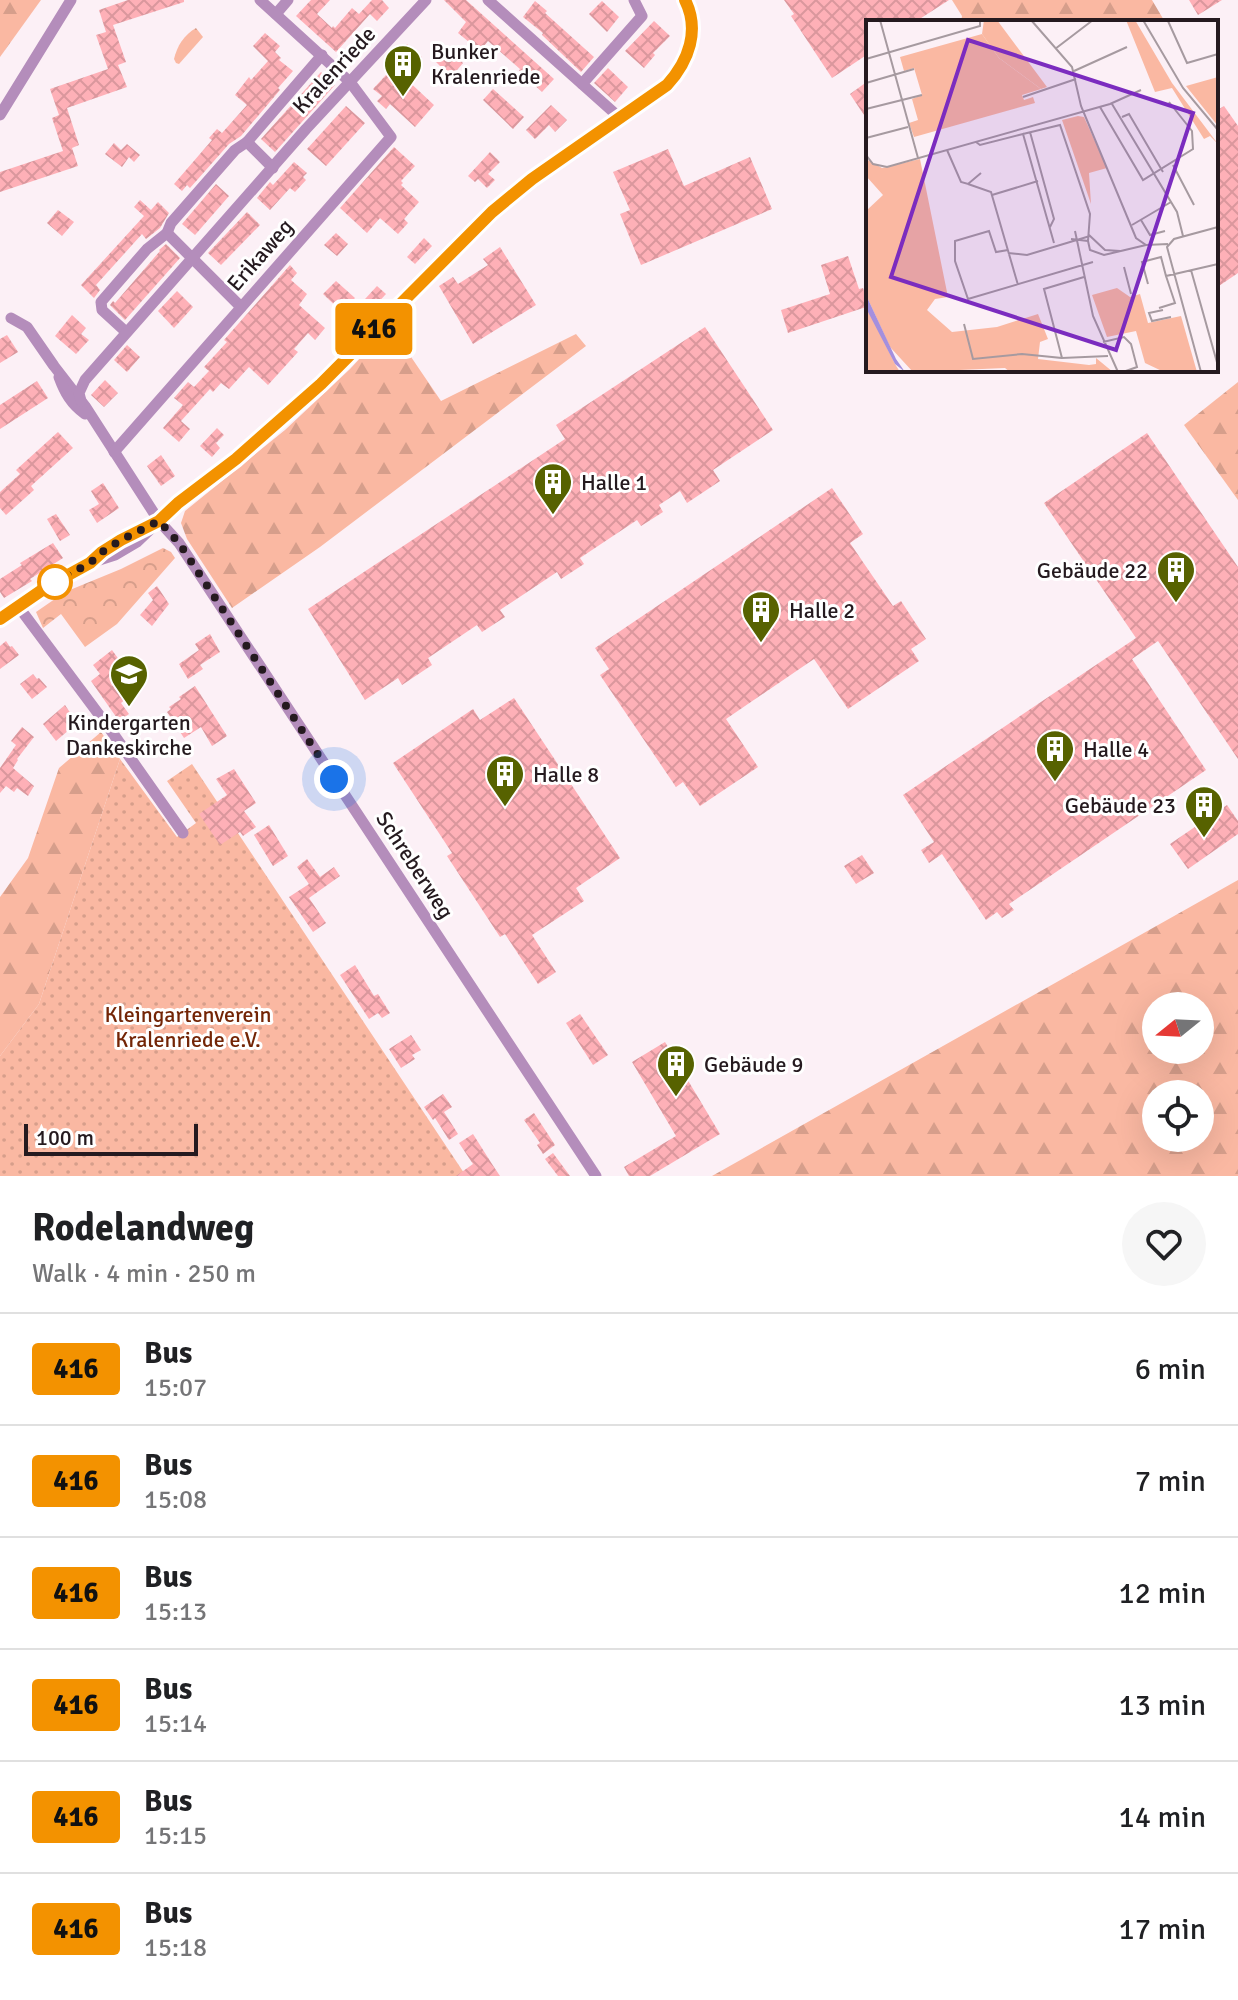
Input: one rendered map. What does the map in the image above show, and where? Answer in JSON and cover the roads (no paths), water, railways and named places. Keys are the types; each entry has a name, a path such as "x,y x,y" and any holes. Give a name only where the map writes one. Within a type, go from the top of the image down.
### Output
{"street":[{"path":"0,115 71,0"},
{"path":"260,0 350,82"},
{"path":"276,14 288,0"},
{"name":"Kralenriede","path":"81,401 79,393 85,380 126,332 426,0"},
{"path":"488,0 620,118"},
{"path":"582,84 642,16 634,0"},
{"path":"0,619 121,540 159,521 321,384 492,212 532,179 667,85 689,51 693,30 685,0"},
{"name":"Kralenriede","path":"126,332 102,310 101,302 147,249 167,233 171,223 322,55"},
{"name":"Erikaweg","path":"114,452 391,137 350,82"},
{"path":"247,142 273,168"},
{"path":"167,233 241,307"},
{"name":"Schreberweg","path":"11,318 27,327 81,401 159,521 179,543 596,1176"},
{"name":"Schreberweg","path":"56,369 73,405 92,418"},
{"path":"18,606 183,833"}],"place":[{"name":"Bunker Kralenriede","path":"403,98"},
{"name":"Halle 1","path":"553,516"},
{"name":"Gebäude 22","path":"1176,604"},
{"name":"Halle 2","path":"761,644"},
{"name":"Kindergarten Dankeskirche","path":"129,708"},
{"name":"Halle 4","path":"1055,783"},
{"name":"Halle 8","path":"505,808"},
{"name":"Gebäude 23","path":"1204,839"},
{"name":"Gebäude 9","path":"676,1098"}],"park label":[{"name":"Kleingartenverein Kralenriede e.V.","path":"188,1026"}]}
